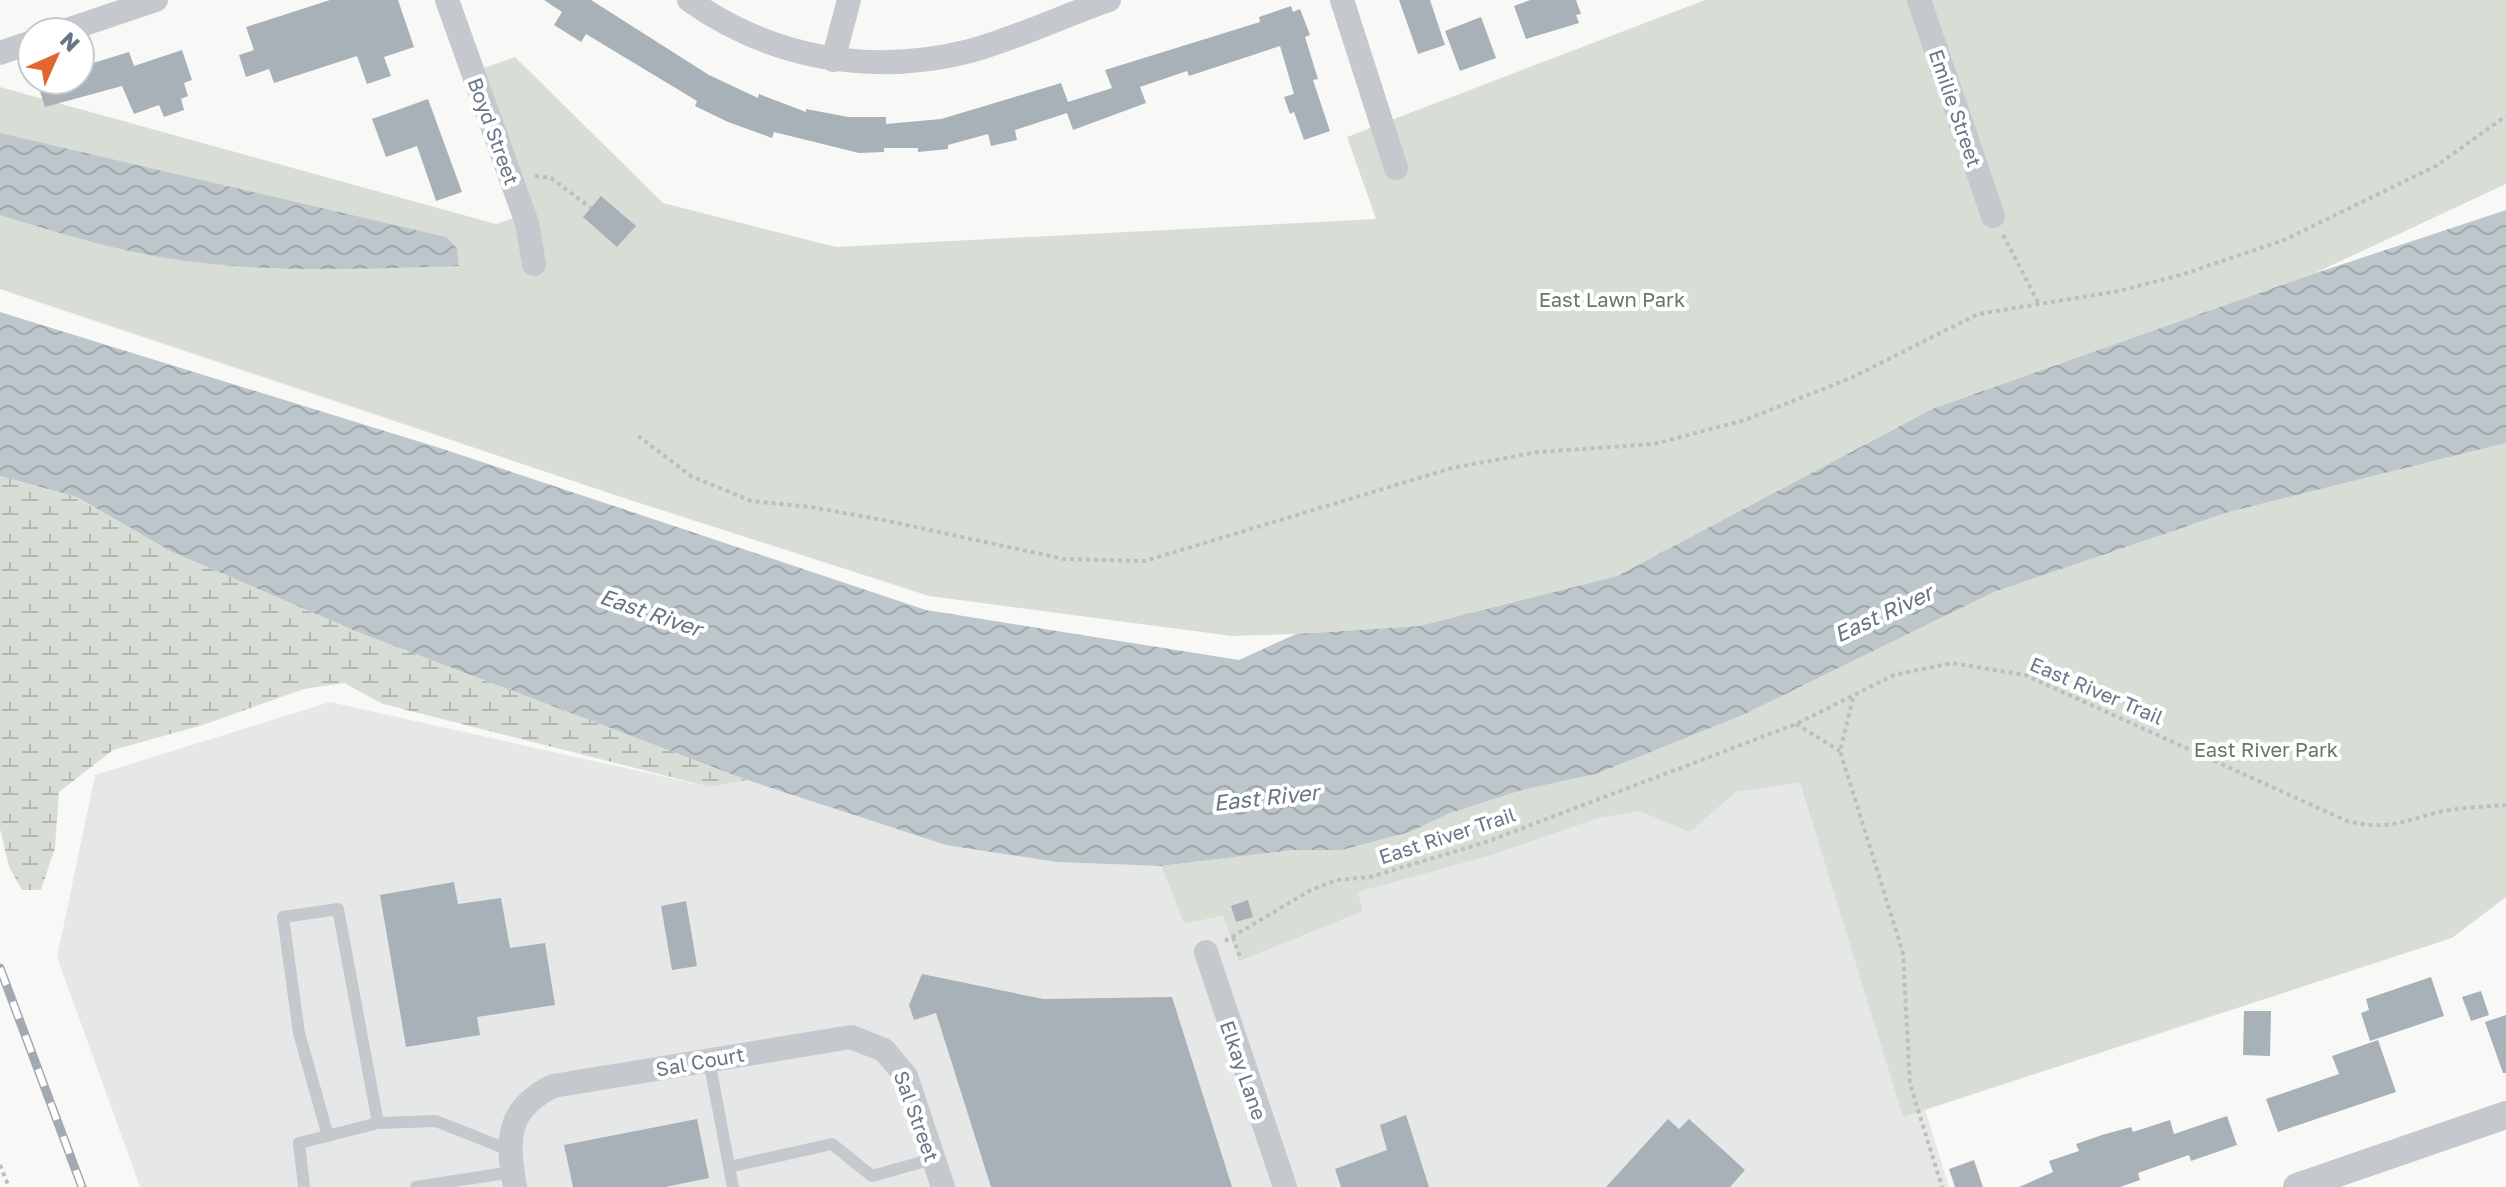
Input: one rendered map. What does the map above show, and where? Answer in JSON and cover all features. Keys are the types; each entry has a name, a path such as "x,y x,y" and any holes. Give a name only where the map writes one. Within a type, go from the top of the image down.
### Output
{"street":[{"path":"96,20 156,0"},
{"name":"Boyd Street","path":"447,0 527,223 534,264"},
{"path":"689,0 743,32 784,49 833,60 871,63 934,58 972,50 1109,0"},
{"path":"833,60 849,0"},
{"path":"1342,0 1396,168"},
{"name":"Emilie Street","path":"1919,0 1993,216"},
{"name":"Elkay Lane","path":"1206,952 1285,1187"},
{"name":"Sal Court","path":"512,1170 514,1122 538,1094 553,1086 835,1038 868,1041 884,1050"},
{"name":"Sal Street","path":"884,1050 906,1076 943,1187"},
{"path":"2297,1187 2506,1115"}],"lane":[{"path":"328,1136 299,1033 283,917 338,909 378,1123"},
{"path":"709,1060 733,1187"},
{"path":"304,1187 299,1143 378,1123 436,1121 512,1170"},
{"path":"729,1167 832,1144 874,1181 933,1159"},
{"path":"416,1187 512,1170"}],"path":[{"path":"638,436 691,476 751,501 811,507 883,520 1064,559 1132,562 1484,460 1538,452 1654,444 1745,420 1853,377 1978,314 2119,291 2184,274 2284,240 2436,166 2506,116"},
{"path":"509,173 551,178 591,208"},
{"path":"1993,216 2039,304"},
{"name":"East River Trail","path":"1206,952 1311,890 1337,880 1370,877 1486,842 1796,724 1894,675 1952,663 1991,667 2045,682 2347,821 2372,827 2393,826 2437,813 2506,805"},
{"path":"1853,697 1840,751 1903,953 1909,1005 1910,1084 1942,1187"},
{"path":"1796,724 1840,751"},
{"path":"1233,937 1241,960"},
{"path":"0,1165 9,1187"}],"shaded area":[{"path":"330,702 710,787 747,780 946,845 1056,862 1161,866 1184,924 1224,916 1363,912 1357,892 1492,855 1596,819 1639,811 1690,832 1736,792 1800,783 1903,1116 1925,1109 1949,1187 140,1187 57,957 95,775"}],"green space":[{"name":"East Lawn Park","path":"1705,0 2506,0 2506,184 2313,274 1932,409 1617,576 1419,626 1232,636 929,596 624,498 0,289 0,87 16,91 16,96 33,96 496,224 535,211 484,68 515,57 663,203 836,247 1376,219 1347,137"},
{"name":"East River Park","path":"2506,443 2506,897 2452,938 1903,1117 1800,783 1736,792 1690,832 1639,811 1596,819 1492,855 1358,892 1363,911 1239,961 1223,916 1184,924 1161,866 1293,850 1342,850 1410,832 1448,814 1522,790 1596,774 1743,715 1994,592 2229,512"},
{"path":"0,476 77,497 170,551 360,633 747,780 710,787 383,704 344,683 304,689 203,725 113,750 59,792 55,848 41,890 22,890 9,867 0,829"}],"water":[{"path":"0,133 446,237 457,248 459,266 310,269 234,266 140,253 60,233 0,215"},
{"name":"East River","path":"2506,210 2506,443 2229,512 1994,592 1743,715 1596,774 1522,790 1448,814 1410,832 1342,850 1293,850 1161,866 1056,862 946,845 747,780 360,633 170,551 77,497 0,476 0,312 443,449 926,610 1239,660 1296,634 1419,626 1617,576 1932,409 2313,274"}],"building":[{"path":"330,0 398,0 414,47 384,57 391,76 367,84 357,56 274,83 269,69 246,77 239,55 254,50 246,27"},
{"path":"544,0 591,0 709,75 758,98 759,94 806,112 806,109 848,117 886,117 886,124 941,119 1061,83 1068,102 1112,88 1105,70 1260,22 1259,17 1291,6 1293,12 1300,9 1310,35 1305,37 1318,79 1313,80 1330,131 1304,140 1294,112 1290,114 1284,97 1294,94 1280,46 1189,76 1187,71 1140,87 1146,103 1073,130 1067,113 1015,130 1017,140 991,146 988,134 948,145 948,149 918,152 918,148 884,148 884,152 859,153 774,132 772,138 695,106 697,101 586,34 581,42 554,25 562,12"},
{"path":"1399,0 1430,0 1445,45 1418,54"},
{"path":"1530,0 1576,0 1581,14 1576,15 1579,23 1526,39 1514,6"},
{"path":"1481,17 1496,58 1460,71 1445,31"},
{"path":"182,50 192,80 184,83 188,96 181,99 184,110 164,117 159,105 134,114 122,86 96,93 96,62 129,52 134,66"},
{"path":"42,96 85,96 45,107"},
{"path":"428,99 462,192 436,201 417,146 386,157 372,119"},
{"path":"601,196 636,226 617,247 583,217"},
{"path":"454,882 458,904 501,898 510,948 545,943 555,1005 477,1017 480,1035 406,1047 380,895"},
{"path":"1248,900 1253,917 1236,922 1231,906"},
{"path":"686,901 697,966 672,970 661,906"},
{"path":"922,974 1043,999 1172,997 1232,1187 991,1187 936,1013 914,1020 909,1005"},
{"path":"2431,977 2444,1016 2370,1041 2361,1013 2369,1010 2366,999"},
{"path":"2481,991 2489,1015 2471,1021 2462,997"},
{"path":"2244,1011 2271,1011 2270,1056 2243,1055"},
{"path":"2506,1015 2506,1073 2503,1073 2485,1022"},
{"path":"2378,1040 2396,1092 2278,1132 2266,1099 2339,1074 2332,1056"},
{"path":"1406,1115 1429,1187 1341,1187 1335,1169 1387,1150 1380,1125"},
{"path":"2227,1116 2237,1145 2191,1161 2189,1155 2138,1173 2140,1180 2120,1187 2019,1187 2053,1172 2049,1161 2079,1151 2076,1144 2102,1135 2131,1127 2133,1132 2170,1120 2174,1134"},
{"path":"697,1119 709,1178 665,1187 573,1187 564,1145"},
{"path":"1668,1119 1679,1129 1689,1119 1745,1170 1730,1187 1606,1187"},
{"path":"1974,1160 1983,1187 1955,1187 1949,1169"}],"railway":[{"path":"0,968 82,1187"}]}
